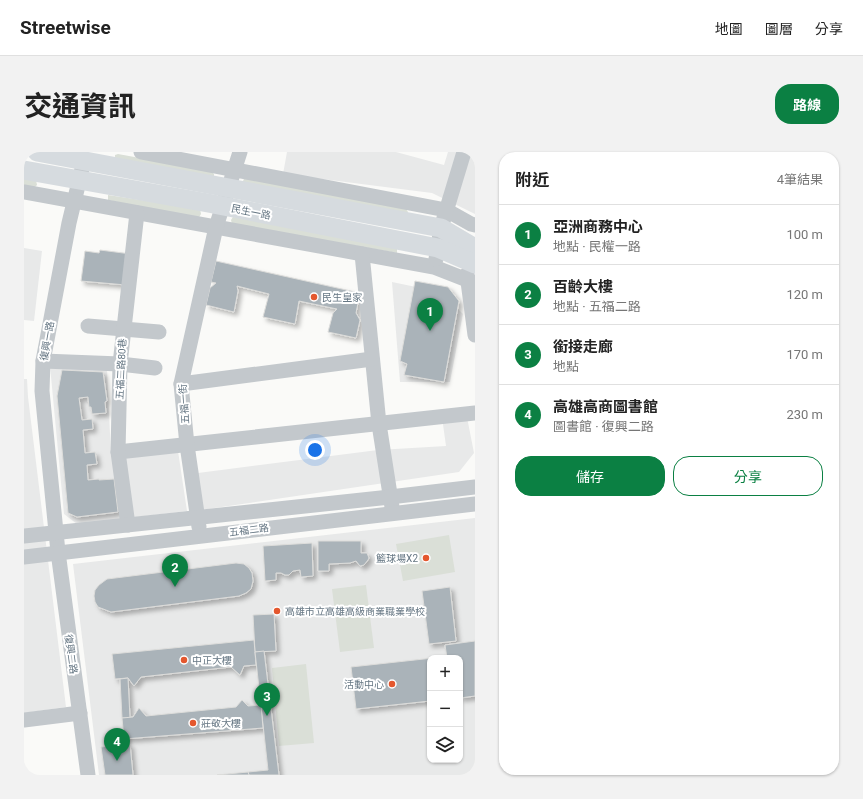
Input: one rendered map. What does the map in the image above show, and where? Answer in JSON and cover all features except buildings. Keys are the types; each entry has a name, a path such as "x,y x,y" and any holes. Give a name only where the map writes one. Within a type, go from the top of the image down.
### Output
{"main road":[{"name":"民生一路","path":"37,152 85,156 228,188 441,228 471,263"},
{"name":"民生一路","path":"24,170 222,206 438,248 471,263"}],"street":[{"path":"141,152 178,155 234,170 446,210 473,224 471,263 475,335"},
{"name":"五福一街","path":"200,536 187,445 181,384 216,227 240,152"},
{"path":"434,267 441,228 464,152"},
{"name":"復興一路","path":"56,532 42,392 43,361 74,201 85,156"},
{"path":"24,192 434,267 471,263"},
{"name":"五福二路80巷","path":"128,525 118,452 120,364 137,213"},
{"path":"362,254 379,424 392,513"},
{"path":"88,326 159,332"},
{"path":"181,384 372,359"},
{"path":"43,361 120,364 155,368"},
{"path":"118,452 475,413"},
{"name":"五福二路","path":"24,536 475,487"},
{"name":"五福二路","path":"24,557 475,504"},
{"name":"復興二路","path":"56,532 88,775"},
{"path":"24,720 80,713"}],"shaded area":[{"path":"287,152 396,152 444,165 448,152 475,152 475,214 432,193 283,174"},
{"path":"118,154 211,171 214,174 214,178 115,159 115,155"},
{"path":"24,173 36,180 37,185 34,188 24,190"},
{"path":"245,177 406,209 408,212 407,215 242,183"},
{"path":"108,195 200,209 201,214 198,219 108,200"},
{"path":"233,217 397,247 397,253 232,224 231,220"},
{"path":"24,248 42,251 34,321 24,320"},
{"path":"392,282 440,292 463,314 450,382 400,382"},
{"path":"50,366 107,369 111,456 178,451 187,511 77,524 64,514"},
{"path":"24,379 27,379 66,707 24,713"},
{"path":"465,407 474,453 459,472 201,510 198,473 378,450 446,446 441,410"},
{"name":"高雄市立高雄高級商業職業學校","path":"475,518 475,775 99,775 73,564"},
{"name":"籃球場X2","path":"449,535 455,572 403,581 396,544"},
{"path":"366,585 374,648 340,652 332,589"},
{"path":"306,664 314,743 279,746 272,668"}],"place":[{"name":"民生皇家","path":"314,297"},
{"name":"亞洲商務中心","path":"430,331"},
{"name":"籃球場X2","path":"426,558"},
{"name":"百齡大樓","path":"175,587"},
{"name":"高雄市立高雄高級商業職業學校","path":"277,611"},
{"name":"中正大樓","path":"184,660"},
{"name":"活動中心","path":"392,684"},
{"name":"銜接走廊","path":"267,716"},
{"name":"莊敬大樓","path":"193,723"},
{"name":"高雄高商圖書館","path":"117,761"}]}
